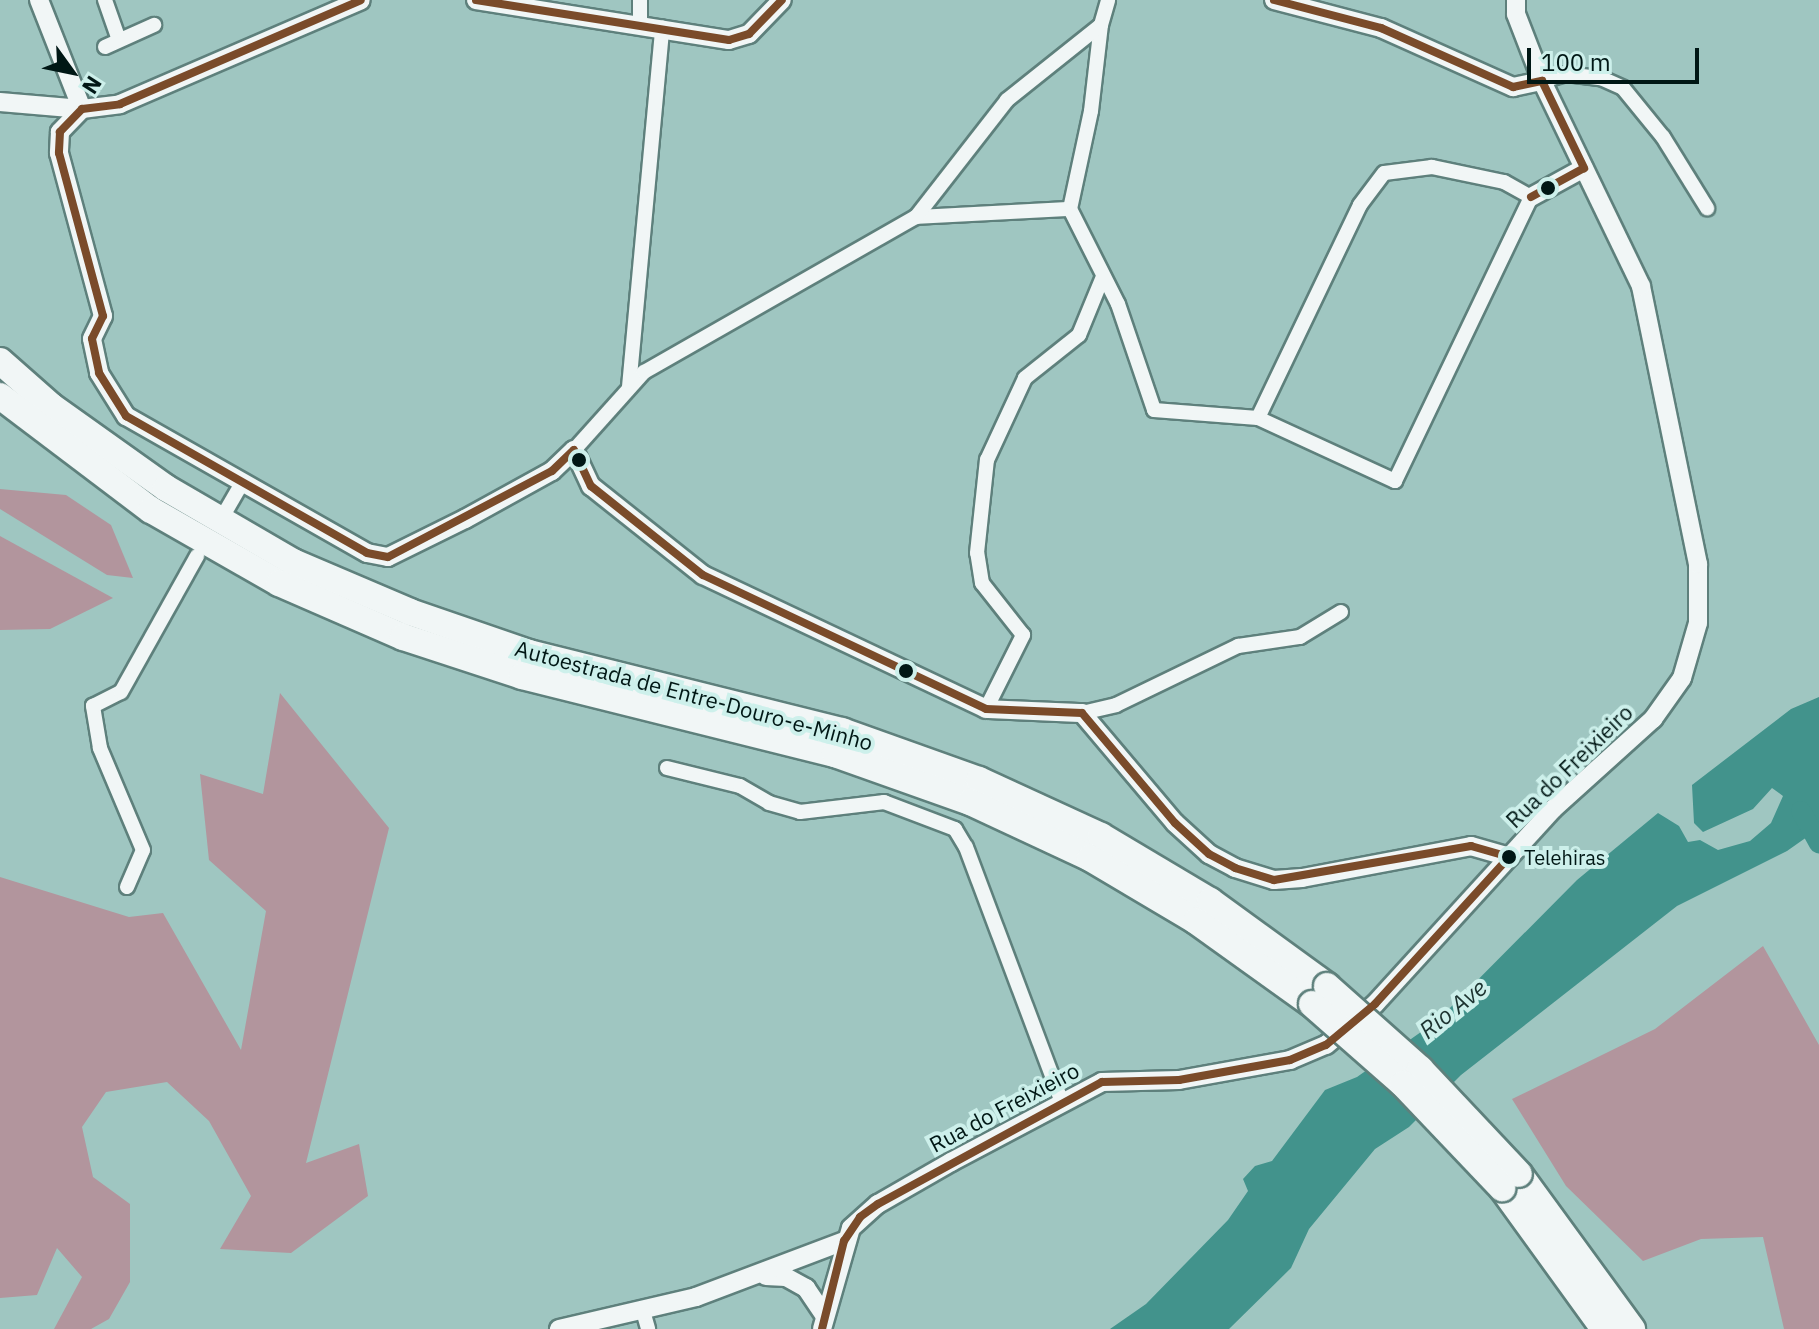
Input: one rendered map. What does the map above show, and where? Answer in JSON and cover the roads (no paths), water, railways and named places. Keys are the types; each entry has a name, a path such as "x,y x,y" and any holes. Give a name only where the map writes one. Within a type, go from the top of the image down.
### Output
{"highway":[{"name":"Autoestrada de Entre-Douro-e-Minho","path":"0,361 51,406 166,488 293,562 410,612 529,653 842,731 979,780 1101,836 1183,885 1320,995 1420,1069 1632,1329"},
{"name":"Autoestrada de Entre-Douro-e-Minho","path":"0,396 151,510 279,583 403,637 522,676 835,754 970,802 1090,858 1320,995"},
{"name":"Autoestrada de Entre-Douro-e-Minho","path":"1511,1181 1604,1329"}],"street":[{"path":"39,0 82,109"},
{"path":"105,0 119,40"},
{"path":"0,102 82,109 120,104 361,0"},
{"path":"476,0 729,40 749,34 782,0"},
{"path":"640,0 640,26"},
{"path":"1108,0 1101,25 1091,111 1070,209 1102,279 1118,304 1154,410 1258,418 1395,481 1531,197 1584,168"},
{"path":"1274,0 1381,28 1513,87 1566,74 1601,78 1623,88 1663,137 1707,208"},
{"name":"Rua do Freixieiro","path":"844,1241 860,1217 878,1204 1102,1082 1179,1080 1290,1060 1326,1045 1375,1004 1553,809 1653,719 1682,678 1698,623 1698,564 1641,286 1542,81 1516,14 1516,0"},
{"path":"105,47 154,25"},
{"path":"82,109 60,132 59,153 103,316 92,339 99,373 126,416 367,553 388,557 552,471 644,372 781,290 916,217 1007,100 1101,25"},
{"path":"629,387 662,28"},
{"path":"1258,418 1360,205 1384,173 1432,167 1504,182 1531,197"},
{"path":"916,217 1070,209"},
{"path":"986,709 1023,635 982,583 977,553 987,460 1025,378 1079,335 1102,279"},
{"path":"574,450 591,486 703,575 986,709 1082,713 1116,705 1238,646 1300,637 1341,612"},
{"path":"227,509 242,483"},
{"path":"127,887 143,850 100,748 93,706 121,692 197,556"},
{"path":"1082,713 1175,823 1209,854 1235,868 1274,880 1302,878 1471,846 1509,857"},
{"path":"667,768 740,786 769,803 800,812 884,802 955,829 966,847 1062,1102"},
{"path":"559,1329 645,1320 764,1276 844,1241"},
{"path":"824,1322 844,1241"},
{"path":"764,1276 786,1277 806,1288 824,1322"}],"water":[{"name":"Rio Ave","path":"1819,697 1819,827 1814,832 1787,851 1677,906 1461,1075 1409,1127 1375,1149 1309,1229 1291,1268 1229,1329 1110,1329 1146,1304 1228,1220 1248,1191 1243,1179 1255,1166 1272,1161 1325,1090 1357,1077 1438,1020 1577,880 1658,813 1679,826 1688,842 1700,840 1718,850 1750,841 1771,823 1783,796 1772,788 1753,809 1703,832 1694,823 1692,785 1791,709"}],"waterway":[{"path":"1801,811 1819,843"}],"place":[{"name":"Telehiras","path":"1509,857"}]}
